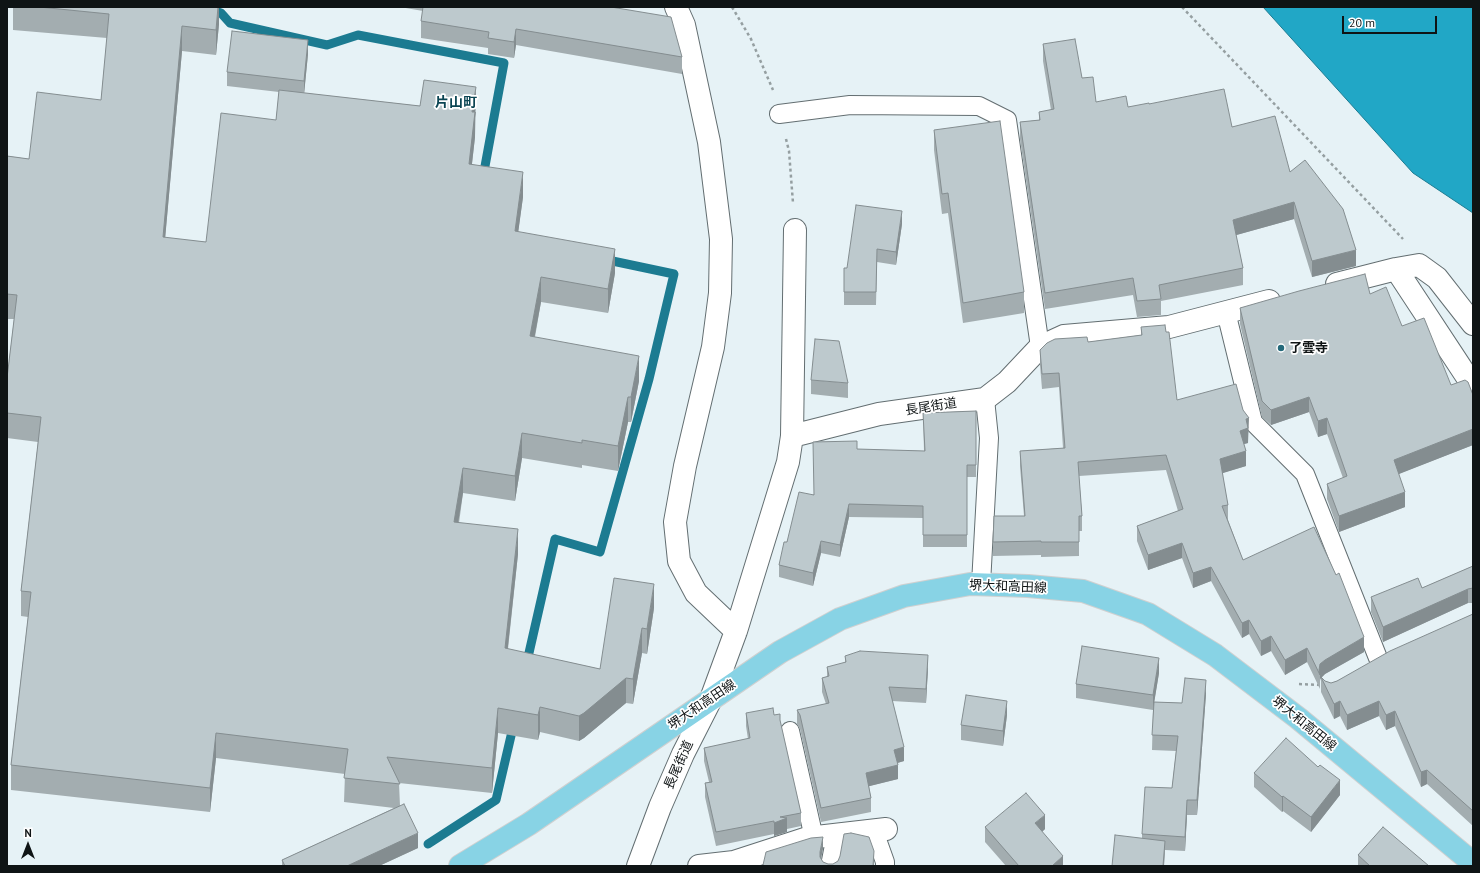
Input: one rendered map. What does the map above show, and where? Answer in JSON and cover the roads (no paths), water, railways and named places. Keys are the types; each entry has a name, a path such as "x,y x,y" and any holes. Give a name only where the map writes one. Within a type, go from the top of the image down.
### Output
{"main road":[{"name":"堺大和高田線","path":"460,866 529,824 780,652 840,619 904,596 970,584 1028,586 1083,591 1148,614 1215,655 1298,718 1473,863"}],"street":[{"path":"676,7 684,25 709,142 721,239 720,294 713,347 686,466 676,522 678,561 696,593 736,630"},
{"path":"792,436 795,230"},
{"path":"1315,290 1396,269 1419,265 1437,278 1473,324"},
{"path":"1396,269 1473,386"},
{"name":"長尾街道","path":"638,866 660,807 683,754 711,699 736,630 788,462 792,436 880,414 985,399 1007,382 1040,347 1064,336 1169,327 1285,297"},
{"path":"1331,685 1378,658 1398,649"},
{"path":"699,866 734,862 808,838 880,830"}],"lane":[{"path":"779,114 850,105 979,106 1007,120 1040,347"},
{"path":"1226,312 1253,422 1305,474 1378,658"},
{"path":"981,584 989,438 985,399"},
{"path":"790,731 814,838"},
{"path":"880,830 885,866"},
{"path":"830,866 836,835"}],"water":[{"path":"1263,7 1473,7 1473,213 1413,173"}],"waterway":[{"path":"203,7 221,13 230,23 327,45 358,35 504,63 483,177"},
{"path":"526,666 555,539 600,552 649,379 674,274 603,259"},
{"path":"428,844 496,800 514,723"}],"place":[{"name":"了雲寺","path":"1281,348"}],"district":[{"name":"片山町","path":"456,103"}]}
